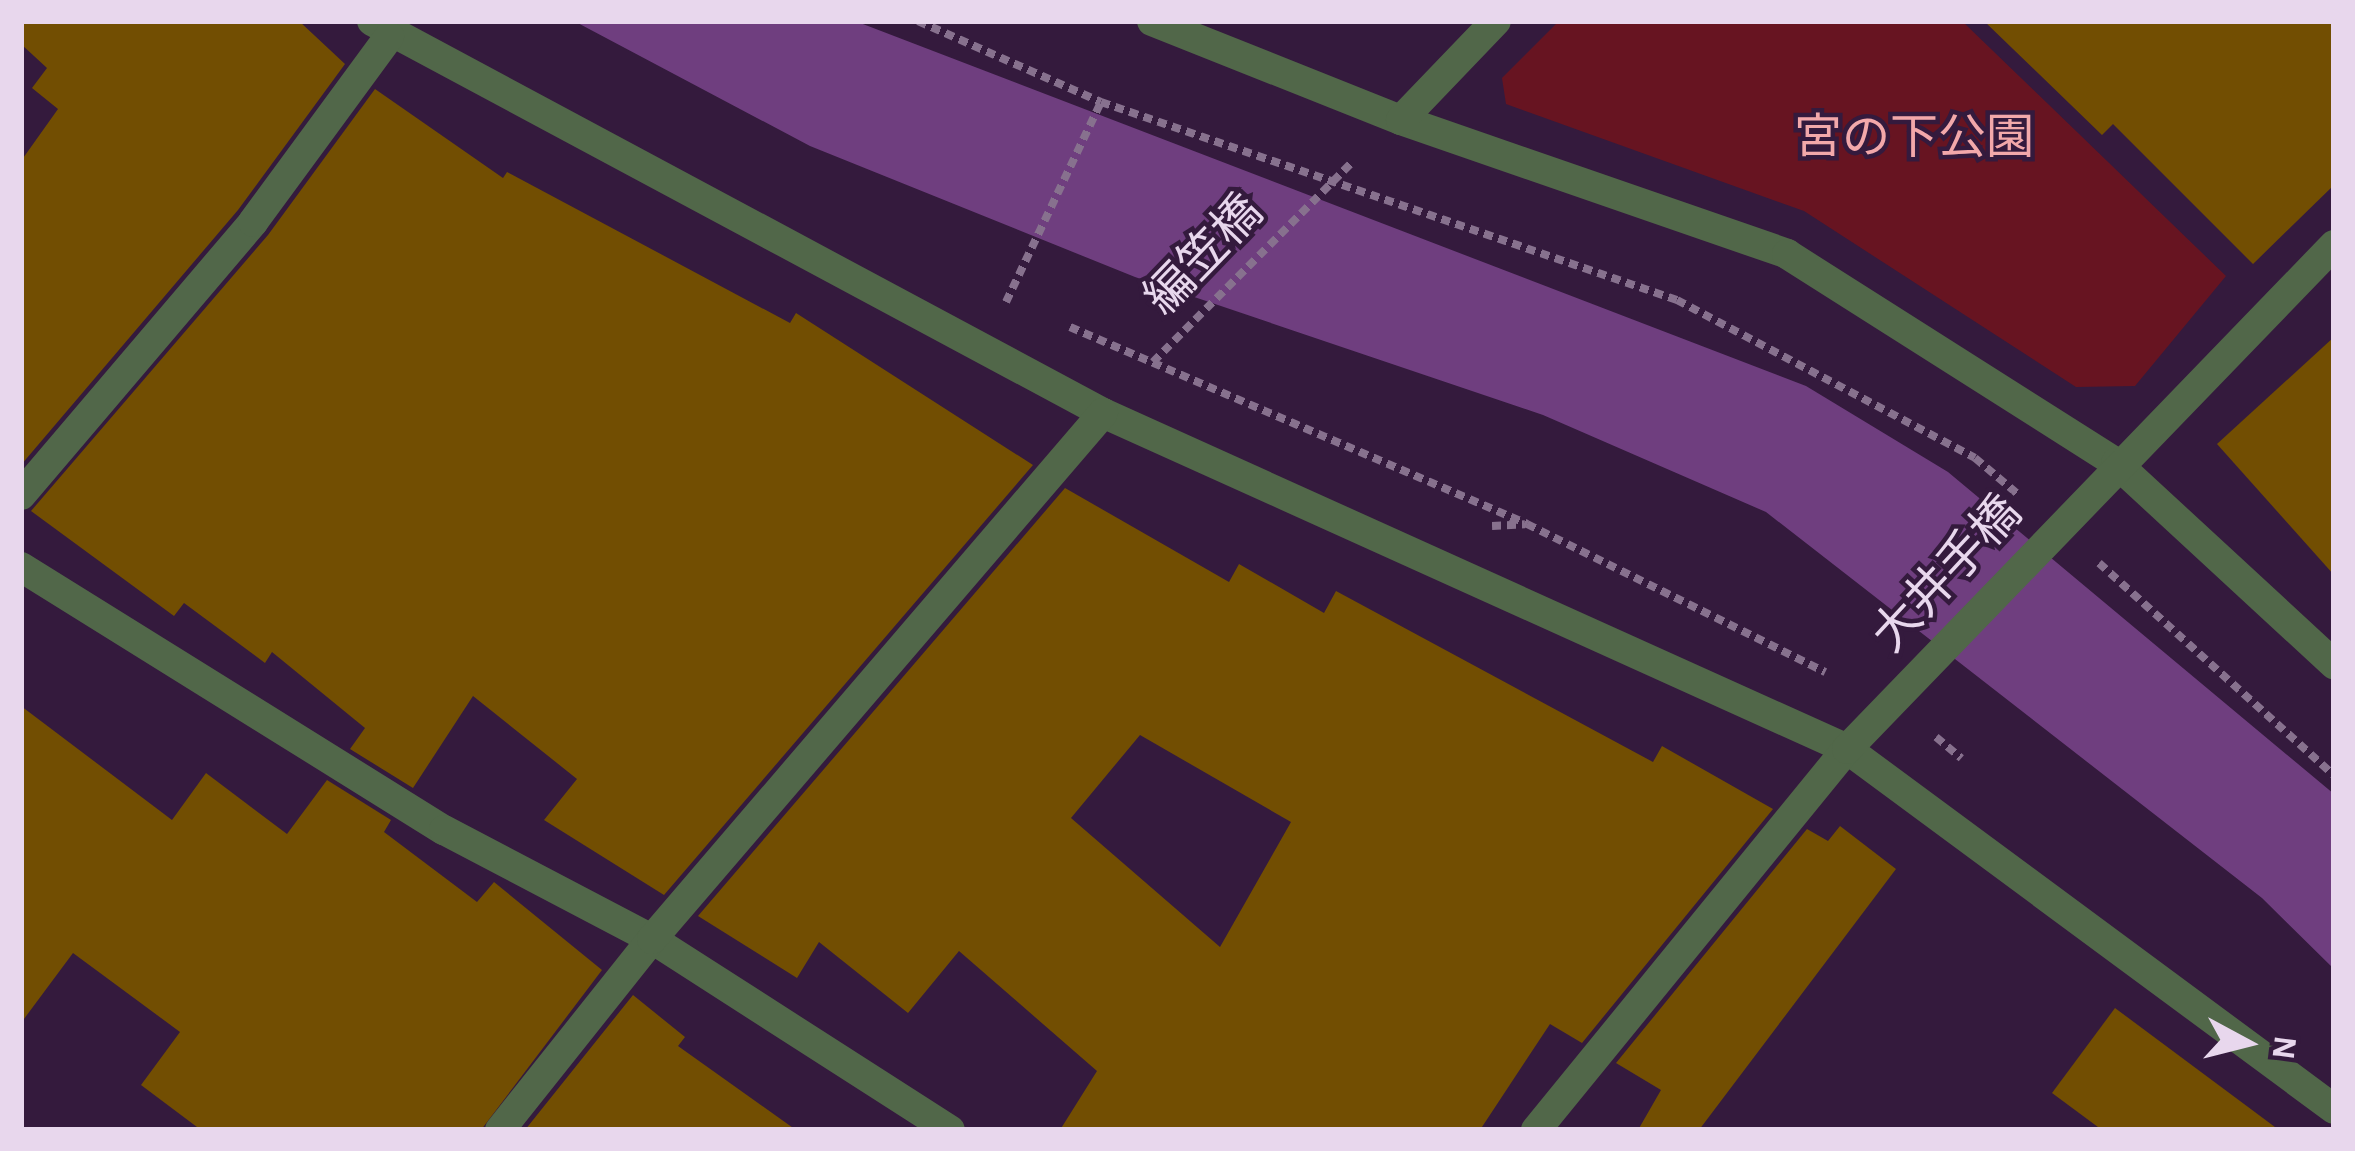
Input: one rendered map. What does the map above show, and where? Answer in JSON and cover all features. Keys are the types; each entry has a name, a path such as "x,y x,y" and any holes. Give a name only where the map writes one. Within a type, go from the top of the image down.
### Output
{"street":[{"path":"1152,21 1401,120 1787,254 2116,463 2334,664"},
{"path":"1401,120 1496,21"},
{"path":"21,495 253,222 381,29 1103,413 1847,749 2334,1109"},
{"name":"大井手橋","path":"1536,1130 1847,749 2116,463 2334,245"},
{"path":"500,1130 652,939 1103,413"},
{"path":"21,566 444,830 652,939 950,1130"}],"path":[{"path":"919,21 1101,102 1677,300 1976,458 2029,503"},
{"path":"1005,301 1101,102"},
{"name":"編笠橋","path":"1141,375 1322,187"},
{"path":"2082,548 2334,775"}],"green space":[{"name":"宮の下公園","path":"1559,21 1962,21 2226,276 2135,386 2076,387 1804,211 1506,104 1502,78"}],"shaded area":[{"path":"574,21 855,21 1806,386 1948,472 2334,794 2334,969 2262,898 1766,512 1543,415 1135,277 810,146"}],"building":[{"path":"21,21 299,21 345,64 238,210 21,465 21,161 58,109 32,88 47,68 21,44"},
{"path":"1984,21 2334,21 2334,185 2253,264 2113,124 2102,135"},
{"path":"375,89 503,178 507,172 790,323 796,313 1033,465 664,895 544,820 577,779 473,696 413,788 350,749 365,728 272,652 265,663 184,603 174,616 31,511 268,235"},
{"path":"2334,337 2334,575 2217,444"},
{"path":"1065,488 1229,582 1239,564 1324,613 1336,591 1653,762 1662,746 1773,809 1582,1043 1550,1024 1480,1130 1060,1130 1097,1071 959,951 908,1013 819,942 797,978 698,916","holes":["1140,735 1291,822 1220,947 1071,818"]},
{"path":"21,706 172,820 206,773 287,834 327,780 391,820 384,832 477,902 494,882 602,970 481,1130 201,1130 141,1085 180,1032 73,953 21,1023"},
{"path":"1840,826 1896,869 1699,1130 1638,1130 1661,1090 1616,1063 1807,829 1828,841"},
{"path":"633,995 685,1037 678,1046 796,1130 525,1130"},
{"path":"2115,1008 2279,1130 2102,1130 2052,1093"}]}
